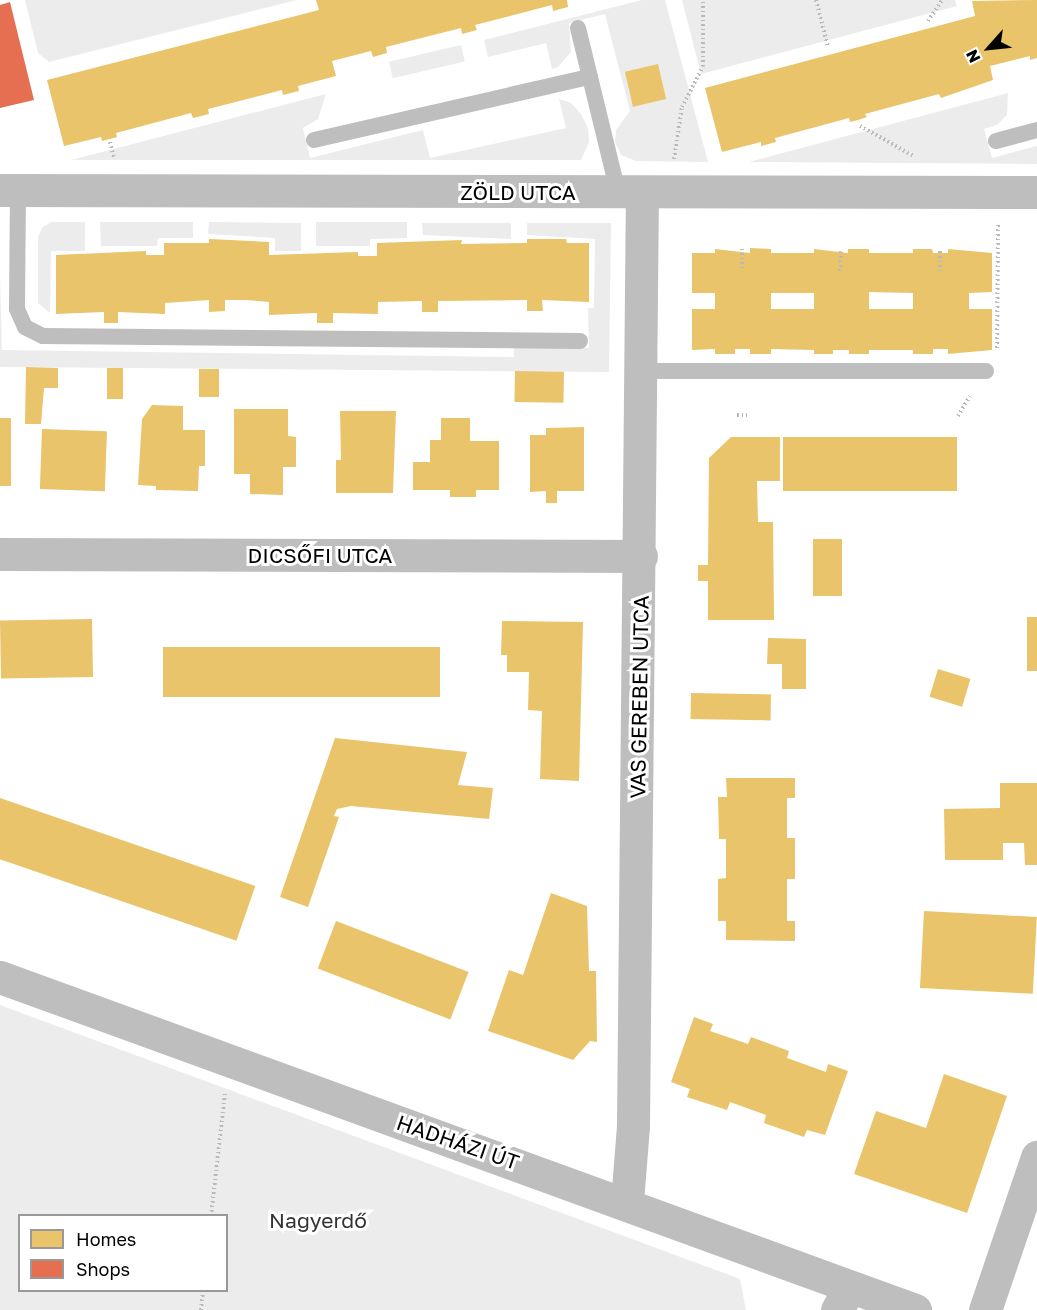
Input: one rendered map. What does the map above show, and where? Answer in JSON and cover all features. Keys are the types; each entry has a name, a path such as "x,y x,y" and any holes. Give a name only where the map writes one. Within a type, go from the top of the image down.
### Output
{"street":[{"name":"ZÖLD UTCA","path":"9,190 1037,192"},
{"name":"VAS GEREBEN UTCA","path":"627,1202 633,1125 643,371 630,192"},
{"name":"DICSŐFI UTCA","path":"0,554 641,556"},
{"name":"HADHÁZI ÚT","path":"0,976 228,1061 627,1202 843,1299 915,1310"},
{"path":"986,1310 1037,1157"}],"lane":[{"path":"578,28 590,77 630,192"},
{"path":"314,140 590,77"},
{"path":"996,141 1037,130"},
{"path":"9,190 17,309 25,327 43,336 580,340"},
{"path":"643,371 986,371"}],"path":[{"path":"674,192 678,120 705,58 703,0"},
{"path":"816,0 828,47"},
{"path":"928,21 942,0"},
{"path":"860,126 918,159"},
{"path":"986,371 997,350 998,219"},
{"path":"742,249 742,271"},
{"path":"840,271 841,249"},
{"path":"940,250 940,271"},
{"path":"737,415 747,415"},
{"path":"211,1214 228,1061"},
{"path":"201,1310 203,1292"}],"green space":[{"path":"25,0 297,0 49,62 38,53"},
{"path":"642,0 665,0 708,162 636,161 621,155 615,142 616,130 630,111 605,14 569,23 571,52 558,67 552,69 546,43 488,57 484,40"},
{"path":"682,0 955,0 957,6 701,74"},
{"path":"461,45 465,62 393,78 389,62"},
{"path":"1008,93 1007,115 997,125 984,129 992,158 1037,146 1037,164 749,162"},
{"path":"326,94 318,119 303,128 310,158 423,130 430,158 566,128 559,99 571,103 581,114 588,128 589,142 581,160 71,160"},
{"path":"51,222 85,222 85,251 51,251 50,313 38,303 38,237 42,228"},
{"path":"100,222 193,222 193,238 158,238 157,246 101,246"},
{"path":"209,222 301,223 301,251 275,251 275,238 208,234"},
{"path":"316,222 407,222 407,238 370,239 370,246 316,246"},
{"path":"422,223 511,223 511,239 423,235"},
{"path":"527,223 611,223 609,372 0,367 0,276 2,350 514,357 514,347 589,348 588,308 594,308 595,239 527,235"},
{"name":"Nagyerdő","path":"0,1005 740,1279 746,1310 0,1310"}],"building: Homes":[{"path":"316,0 567,0 568,7 553,11 552,5 475,25 477,30 462,34 461,28 386,47 387,53 373,57 371,51 332,61 336,76 298,86 299,91 283,95 282,90 208,109 209,114 193,118 191,113 116,133 117,137 110,139 102,141 101,137 64,146 47,80 319,10"},
{"path":"1037,0 1037,58 1030,60 1030,56 990,66 993,80 941,98 939,94 865,114 867,117 858,120 850,122 849,118 775,138 776,142 761,146 761,142 722,152 705,88 975,16 972,1"},
{"path":"658,64 666,99 633,107 625,72"},
{"path":"209,239 269,242 269,255 358,252 358,256 377,256 377,243 462,240 461,244 527,243 527,239 566,239 567,243 589,243 589,302 542,300 543,311 527,311 527,300 438,301 438,312 422,312 422,301 378,302 378,314 333,313 333,323 317,323 317,313 269,315 269,302 246,300 225,300 225,311 209,312 209,300 165,303 165,314 118,312 118,323 104,323 104,312 56,314 56,255 146,251 146,255 164,255 164,243 209,243"},
{"path":"750,248 771,249 771,253 814,253 814,249 848,253 848,249 869,249 869,253 913,253 913,249 932,249 933,253 948,253 948,249 992,253 992,292 969,293 969,309 992,309 992,350 948,354 948,349 933,349 933,354 913,354 913,350 869,350 869,354 849,354 849,350 833,350 833,354 814,354 814,350 771,349 771,354 750,354 750,349 735,349 735,354 715,354 715,349 692,350 692,309 715,309 715,293 692,293 692,253 715,253 715,249 750,253","holes":["869,292 913,293 913,309 869,309","771,293 814,293 814,309 771,309"]},
{"path":"26,367 58,368 58,388 44,388 41,424 25,424"},
{"path":"107,368 123,368 123,399 107,399"},
{"path":"199,369 219,369 219,397 199,397"},
{"path":"515,371 564,372 563,403 514,402"},
{"path":"152,405 183,406 183,430 205,430 205,466 199,466 198,491 156,490 156,486 138,485 142,419"},
{"path":"234,409 288,409 288,436 296,437 296,467 283,467 283,495 250,494 250,474 234,474"},
{"path":"340,411 396,411 393,493 336,493 336,460 341,460"},
{"path":"0,418 11,418 11,486 0,486"},
{"path":"441,418 470,418 470,441 499,441 499,490 476,490 476,497 450,497 450,490 413,490 413,462 430,462 430,440 441,440"},
{"path":"584,427 584,491 557,491 557,503 546,503 546,491 530,492 530,435 546,435 546,428"},
{"path":"42,429 107,431 105,491 40,489"},
{"path":"731,437 780,437 780,481 757,481 758,522 773,522 774,620 708,620 708,581 698,581 698,565 708,565 709,458"},
{"path":"783,437 957,437 957,491 783,491"},
{"path":"813,539 842,539 842,596 813,596"},
{"path":"1027,617 1037,617 1037,671 1027,671"},
{"path":"92,619 93,677 1,679 0,621"},
{"path":"502,621 583,622 579,781 540,779 542,711 528,710 529,672 507,672 507,655 501,655"},
{"path":"768,638 806,639 806,689 782,689 782,664 767,664"},
{"path":"163,647 440,647 440,697 163,697"},
{"path":"938,669 971,679 962,707 930,697"},
{"path":"691,693 771,694 771,720 691,719"},
{"path":"335,738 467,752 458,785 493,788 489,819 351,806 337,809 334,816 339,817 308,907 280,897"},
{"path":"726,778 795,778 795,798 787,798 787,838 795,838 795,879 787,879 787,921 795,921 795,941 726,940 726,921 718,921 718,879 726,878 726,839 719,839 718,797 727,797"},
{"path":"1000,783 1037,783 1037,865 1025,865 1024,843 1003,843 1003,860 945,860 944,809 1000,808"},
{"path":"0,798 255,886 236,941 0,859"},
{"path":"551,893 587,906 589,971 596,971 597,1042 590,1041 573,1060 488,1031 509,970 523,975"},
{"path":"924,911 1037,917 1033,994 920,988"},
{"path":"336,921 469,972 450,1020 318,969"},
{"path":"694,1017 713,1024 710,1031 748,1044 751,1037 789,1051 787,1058 826,1072 828,1064 848,1071 825,1135 807,1130 804,1137 764,1123 766,1115 730,1102 727,1110 687,1097 690,1089 671,1082"},
{"path":"944,1074 1007,1096 967,1213 854,1174 876,1111 926,1128"}],"building: Shops":[{"path":"10,2 34,100 0,108 0,5"}]}
